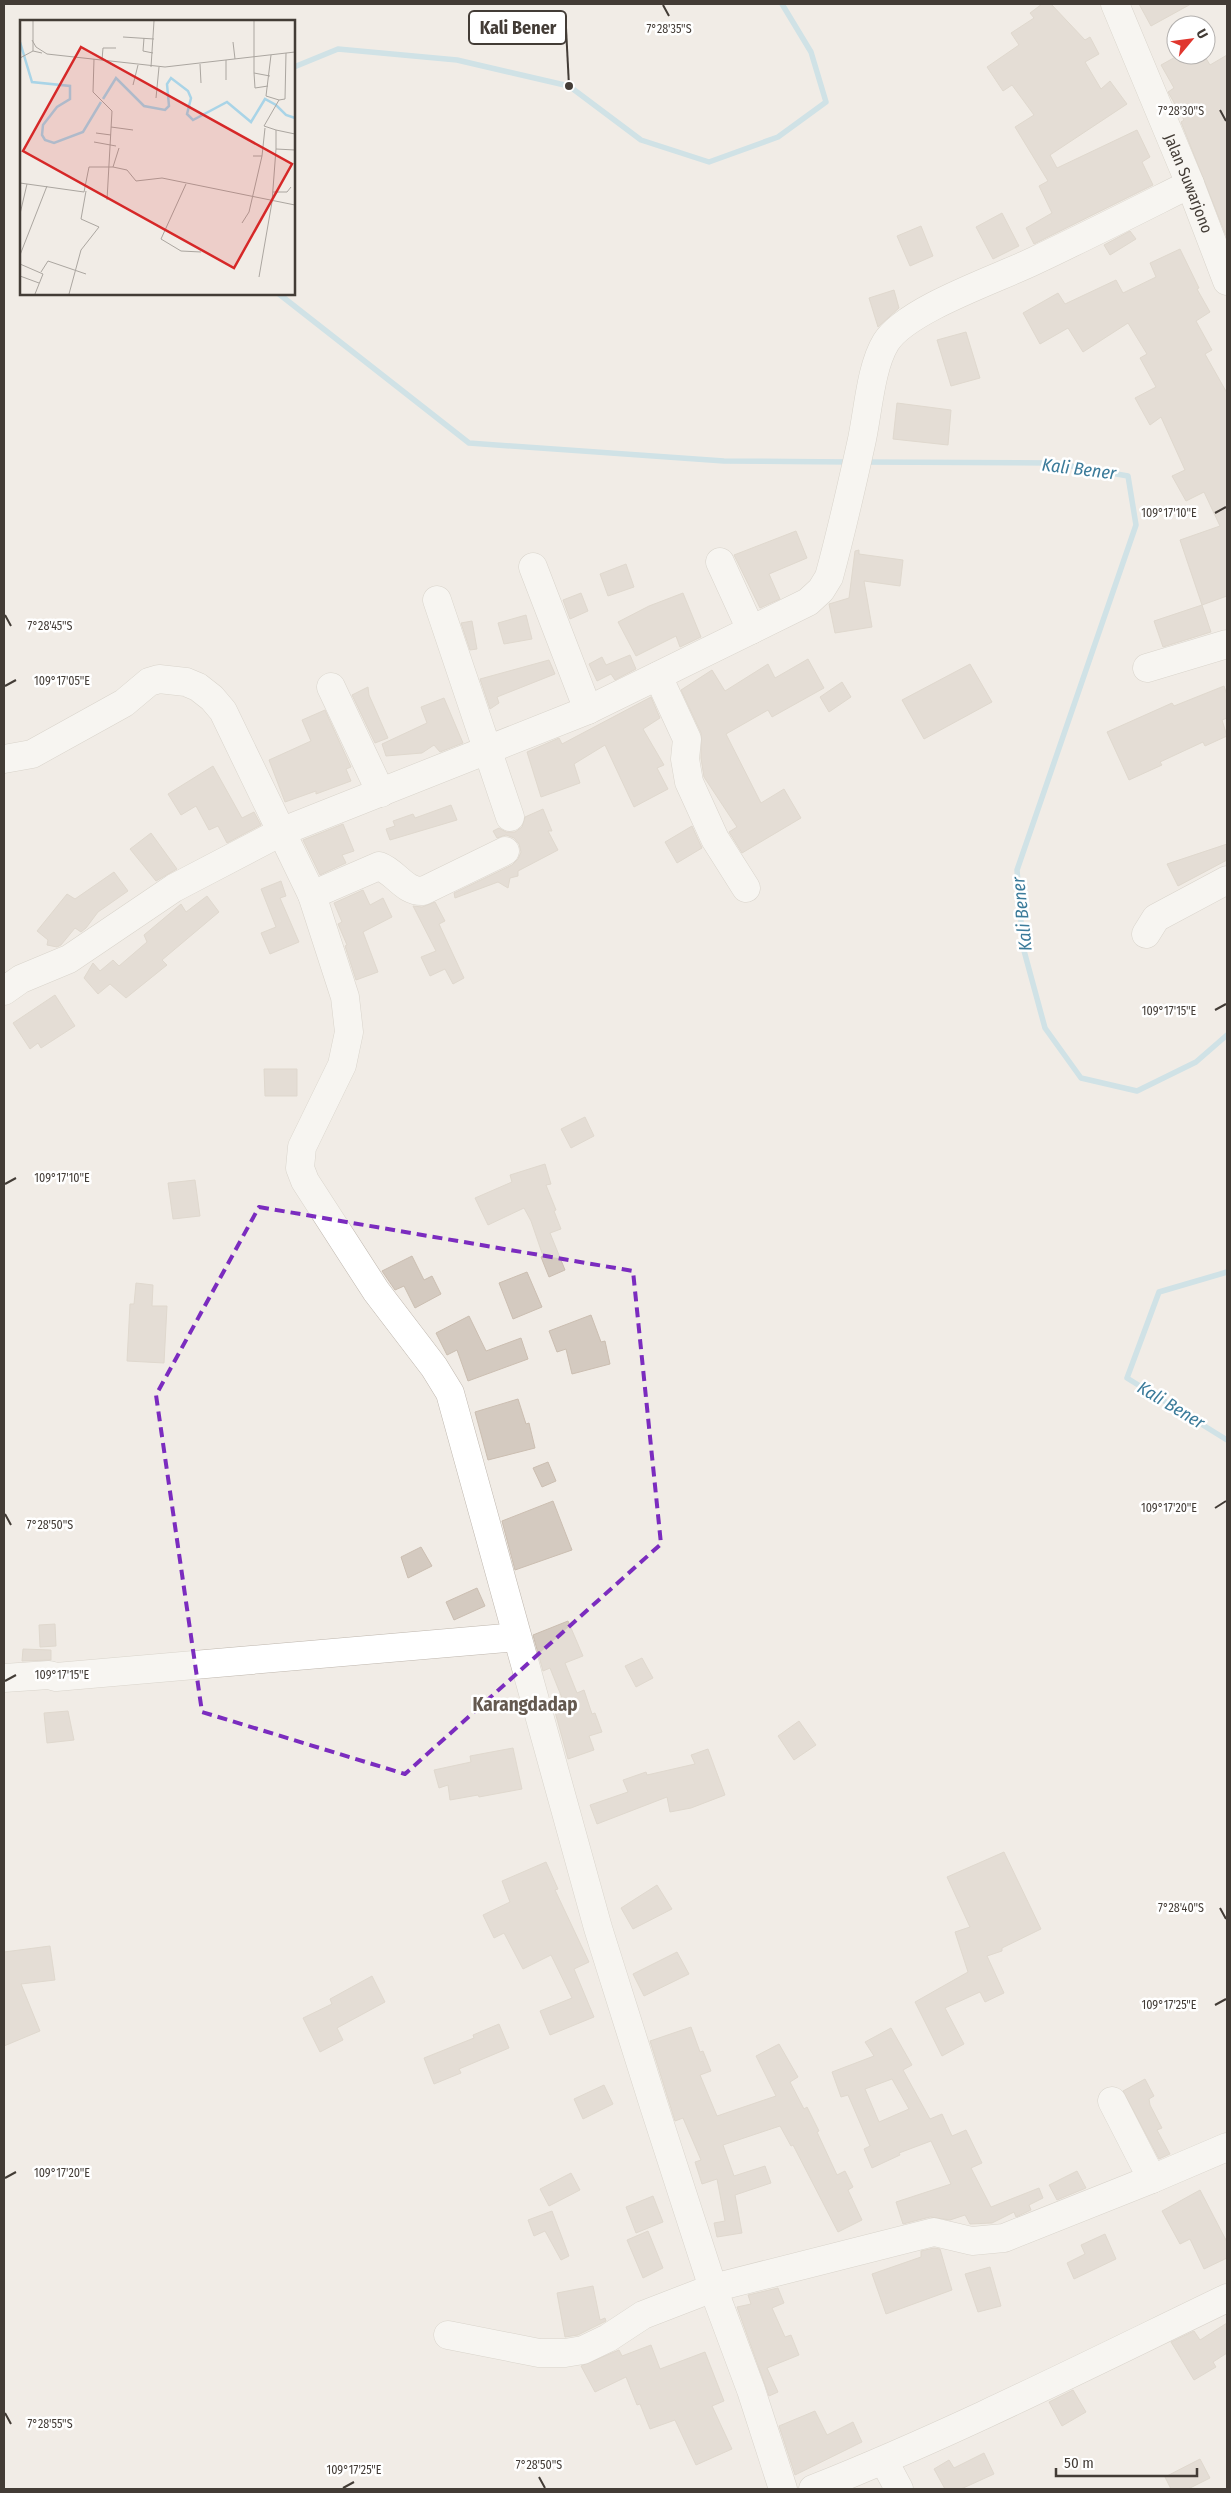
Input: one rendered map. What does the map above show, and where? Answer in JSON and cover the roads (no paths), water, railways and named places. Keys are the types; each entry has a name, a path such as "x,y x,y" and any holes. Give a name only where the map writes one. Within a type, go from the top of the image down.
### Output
{"street":[{"name":"Jalan Suwarjono","path":"1115,4 1224,264"},
{"path":"4,991 21,979 69,960 174,888 283,831 382,794 588,710 808,602 821,590 829,577 861,446 880,353 887,340 900,326 922,312 1034,262 1190,184"},
{"path":"720,562 751,630"},
{"path":"533,567 588,710"},
{"path":"437,600 510,817"},
{"path":"1147,668 1227,644"},
{"path":"658,676 688,739 688,753 685,759 688,782 715,839 746,888"},
{"path":"4,760 32,754 124,703 149,682 158,679 186,682 198,687 212,698 223,711 283,831 292,856 312,896 345,997 349,1032 342,1065 302,1147 300,1168 305,1181 376,1291 434,1367 450,1393 598,1928 713,2288 751,2390 783,2489"},
{"path":"331,687 382,794"},
{"path":"312,896 379,866 388,868 410,890 423,891 505,851"},
{"path":"1146,934 1156,918 1227,880"},
{"path":"4,1678 49,1675 56,1678 517,1637"},
{"path":"1112,2101 1152,2179"},
{"path":"448,2335 538,2353 565,2353 583,2350 608,2338 644,2315 713,2288 934,2232 972,2240 1004,2238 1227,2147"},
{"path":"813,2489 884,2461 1227,2298"},
{"path":"884,2461 899,2489"}],"waterway":[{"name":"Kali Bener","path":"295,67 338,49 457,60 569,86 641,140 709,162 778,137 826,102 811,52 782,4"},
{"name":"Kali Bener","path":"280,295 469,443 724,461 849,462"},
{"name":"Kali Bener","path":"864,462 1053,463 1128,476 1136,525 1017,870 1023,947 1045,1028 1081,1078 1137,1091 1196,1062 1227,1035"},
{"name":"Kali Bener","path":"1227,1272 1159,1292 1127,1378 1227,1440"}],"place":[{"name":"Kali Bener","path":"569,86"}],"district":[{"name":"Karangdadap","path":"525,1704"}]}
